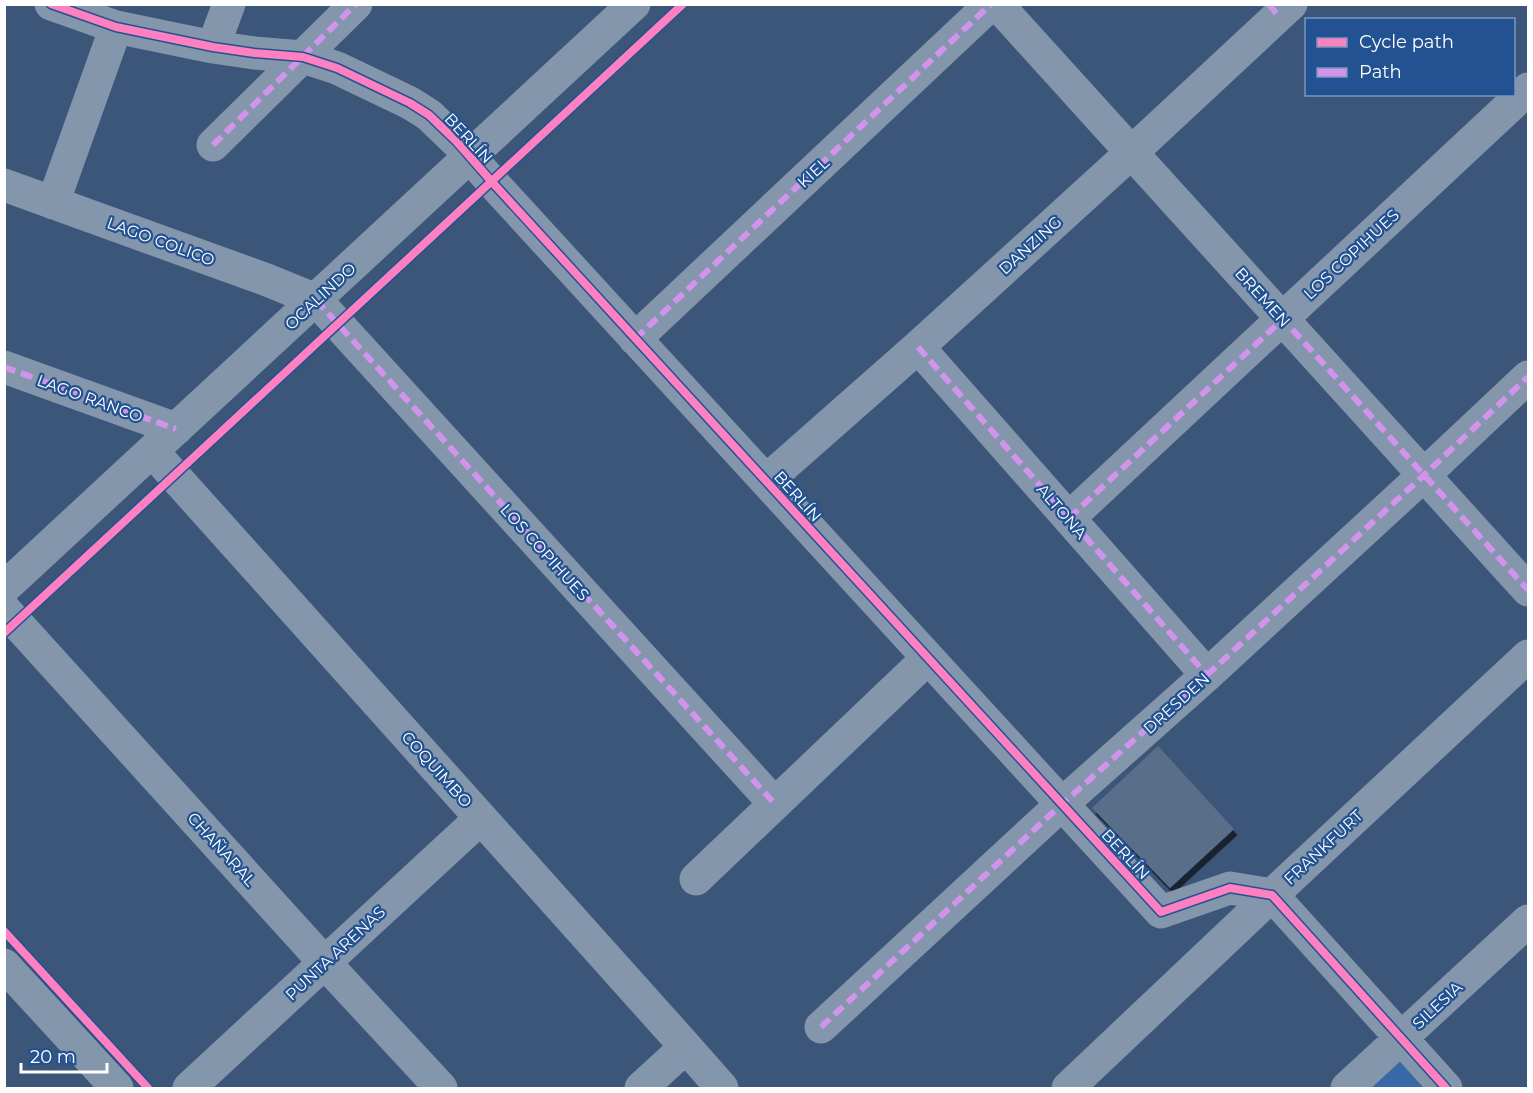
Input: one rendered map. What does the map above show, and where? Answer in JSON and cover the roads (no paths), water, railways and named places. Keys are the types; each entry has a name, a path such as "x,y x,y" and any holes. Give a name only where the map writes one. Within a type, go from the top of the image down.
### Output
{"street":[{"name":"BERLÍN","path":"51,4 116,27 213,47 303,57 337,68 410,103 429,116 444,128 1161,912 1230,888 1272,895"},
{"path":"213,47 229,4"},
{"path":"213,145 356,4"},
{"name":"OCALINDO","path":"4,588 634,4"},
{"name":"KIEL","path":"635,339 991,4"},
{"name":"BREMEN","path":"998,4 1528,590"},
{"name":"DANZING","path":"766,481 918,347 1132,152 1279,8"},
{"path":"53,203 116,27"},
{"name":"LOS COPIHUES","path":"1069,518 1528,89"},
{"name":"LAGO COLICO","path":"4,185 267,280 316,300"},
{"name":"LOS COPIHUES","path":"316,300 775,804"},
{"name":"ALTONA","path":"918,347 1207,675"},
{"name":"LAGO RANCO","path":"4,368 176,429"},
{"name":"DRESDEN","path":"821,1027 1062,804 1424,476 1528,377"},
{"name":"COQUIMBO","path":"152,451 722,1089"},
{"name":"CHAÑARAL","path":"4,609 441,1089"},
{"name":"FRANKFURT","path":"1068,1089 1528,656"},
{"path":"696,879 928,658"},
{"name":"PUNTA ARENAS","path":"189,1089 481,818"},
{"path":"1272,895 1446,1089"},
{"name":"SILESIA","path":"1347,1089 1528,921"},
{"path":"4,965 117,1089"},
{"path":"641,1089 686,1047"}]}
